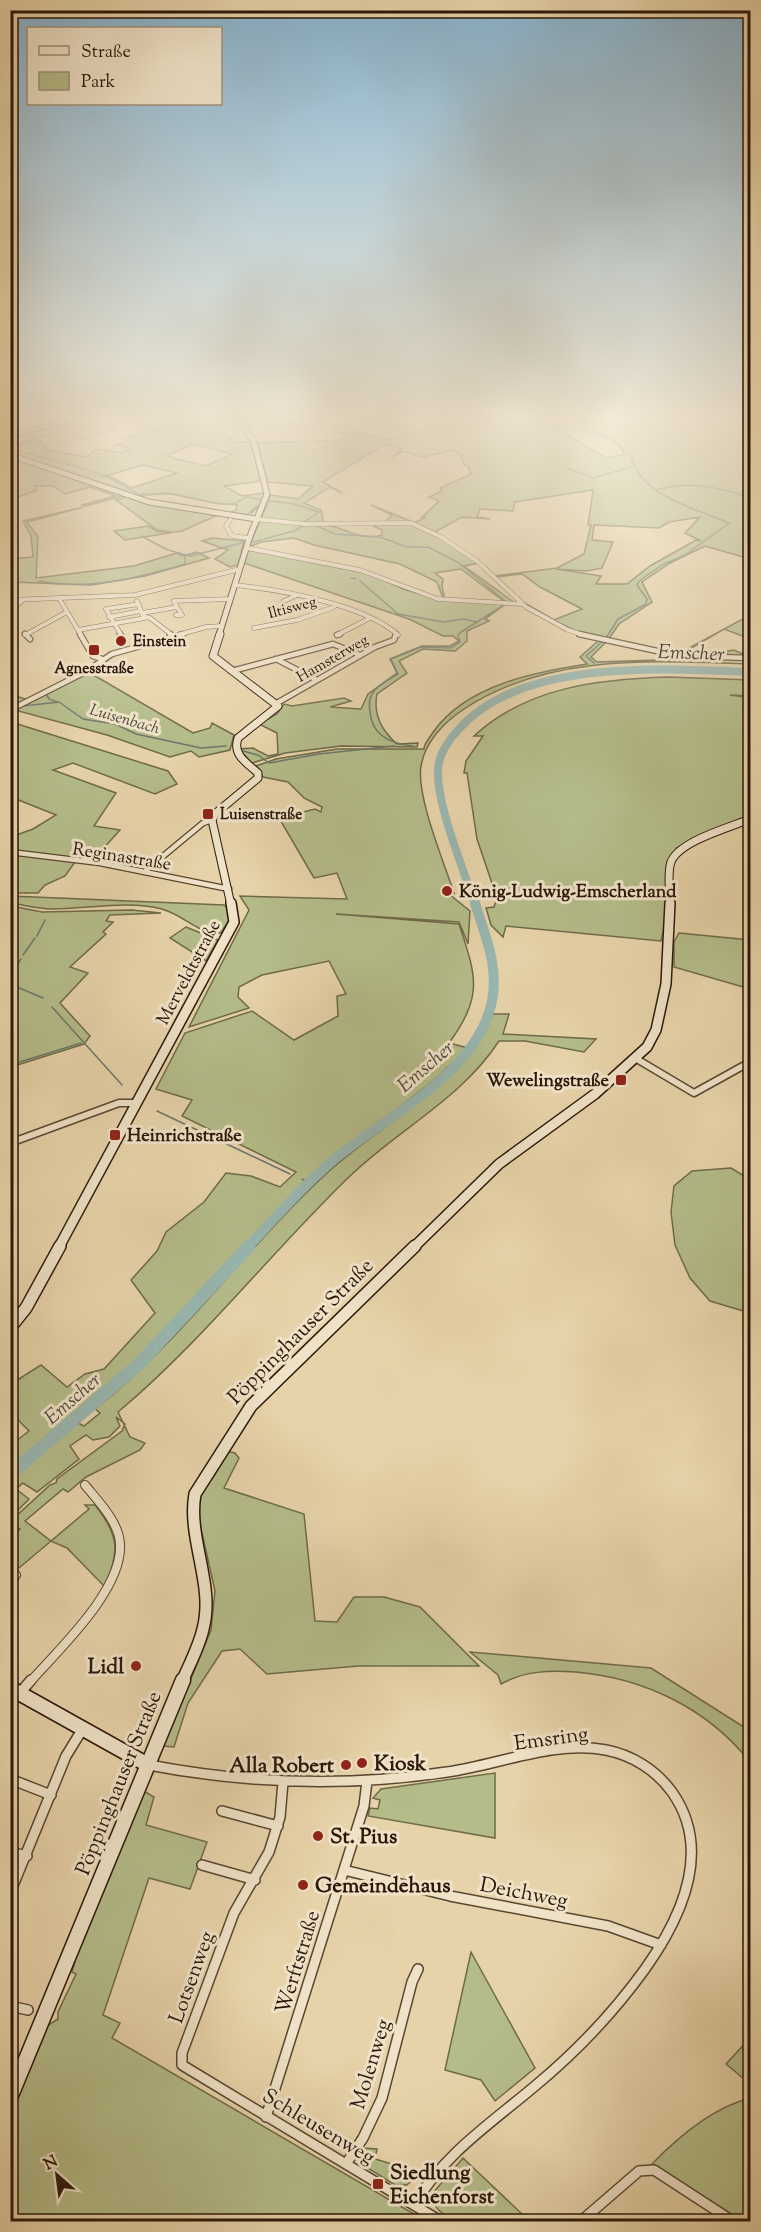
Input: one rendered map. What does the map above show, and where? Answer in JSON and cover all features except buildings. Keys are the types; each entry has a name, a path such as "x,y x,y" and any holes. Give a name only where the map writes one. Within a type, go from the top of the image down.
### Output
{"main road":[{"path":"212,820 216,813 258,778 258,772 237,753 235,743 250,726 276,710 277,703 213,656 254,526"},
{"name":"Pöppinghauser Straße","path":"10,2098 204,1628 206,1592 192,1511 195,1494 238,1422 251,1406 499,1164 595,1094 652,1040 665,999 671,862 676,854 693,843 750,819"},
{"name":"Merveldtstraße","path":"10,1328 26,1308 229,934 235,917 212,820"},
{"path":"15,1691 148,1765"}],"street":[{"path":"226,526 232,536 249,538"},
{"path":"418,526 441,537 482,564 522,604 562,627 595,639 680,656 750,657"},
{"path":"247,548 360,570 438,599 522,604"},
{"path":"10,600 60,600 135,594 240,569"},
{"path":"235,585 298,594 369,619"},
{"path":"135,594 142,614 172,636"},
{"path":"284,601 298,594"},
{"path":"176,615 182,615 174,601 189,597 230,598"},
{"path":"10,611 22,600"},
{"path":"60,600 93,656 102,659"},
{"path":"123,639 106,609 139,604"},
{"name":"Iltisweg","path":"254,628 297,620 334,607"},
{"path":"109,617 177,608"},
{"path":"30,639 24,634 68,612"},
{"path":"78,630 114,625 142,614"},
{"path":"337,635 369,619"},
{"name":"Hamsterweg","path":"277,703 360,655 394,640 398,635 369,619"},
{"path":"10,710 85,672 102,659 129,648 221,626"},
{"path":"232,671 333,644 360,655"},
{"path":"276,659 317,680"},
{"path":"144,872 199,826 212,820"},
{"name":"Reginastraße","path":"10,852 100,863 230,889"},
{"path":"635,1058 694,1093 750,1062"},
{"path":"10,1143 120,1103 136,1102"},
{"path":"15,1691 107,1589 118,1564 120,1544 114,1527 85,1485"},
{"path":"10,1569 16,1574 11,1582"},
{"path":"10,1893 66,1756 82,1730"},
{"name":"Emsring","path":"148,1765 223,1777 283,1782 367,1781 450,1772 579,1748 616,1752 641,1763 661,1779 674,1794 687,1816 693,1837 693,1861 676,1917 661,1945 631,1986 567,2056 533,2087 452,2151 425,2184 414,2205"},
{"path":"10,1779 51,1795"},
{"name":"Werftstraße","path":"266,2117 364,1806 367,1781"},
{"name":"Lotsenweg","path":"181,2061 184,2047 238,1906 264,1864 278,1826 283,1782"},
{"path":"222,1811 278,1826"},
{"path":"10,1852 27,1856"},
{"path":"202,1865 255,1880"},
{"name":"Deichweg","path":"344,1870 422,1891 579,1921 645,1938 661,1945"},
{"name":"Molenweg","path":"346,2164 363,2138 382,2098 417,1969"},
{"path":"10,2006 28,2010"},
{"name":"Schleusenweg","path":"181,2061 183,2068 442,2222"},
{"path":"580,2222 639,2172 646,2169 654,2170 734,2222"}],"green space":[{"path":"26,526 30,526 38,537 36,578 134,566 177,553 182,556 197,552 209,558 145,576 91,585 11,582 11,559 33,557 31,536"},
{"path":"148,526 158,532 171,532 157,530 152,526 193,526 182,531 125,540 114,531"},
{"path":"258,526 331,526 366,537 374,537 382,535 382,530 374,526 414,526 441,538 479,563 464,566 515,603 507,603 485,619 489,621 467,631 467,641 455,651 423,649 399,661 407,673 377,694 376,708 383,728 397,744 418,743 417,747 341,746 285,753 252,763 239,749 253,748 268,756 278,754 277,733 259,724 277,714 284,704 292,706 344,698 351,701 330,707 361,709 368,694 397,673 390,659 422,646 450,646 459,641 453,636 443,636 409,619 244,563 248,550 370,574 403,589 444,601 437,582 400,564 314,545 294,538 261,542 249,547","holes":["461,569 506,603 445,599 443,579 435,573"]},
{"path":"421,526 446,526 435,532"},
{"path":"591,526 594,526 592,540 613,542 602,568 586,571 556,569 601,576 596,584 627,584 650,566 696,540 701,541 685,533 691,526 750,526 750,559 705,546 670,563 642,582 652,602 619,624 608,640 696,658 606,642 591,657 597,662 659,660 750,664 639,662 566,669 531,678 496,691 464,709 436,733 423,757 421,766 423,794 454,893 450,891 444,896 449,894 470,911 468,944 459,922 336,914 459,924 470,958 474,985 468,1011 449,1043 472,1049 460,1056 434,1080 350,1145 305,1184 126,1370 11,1466 11,1445 29,1431 11,1413 11,1384 41,1365 67,1387 85,1374 104,1369 155,1313 131,1280 157,1251 166,1232 204,1202 226,1173 251,1176 280,1187 296,1172 182,1116 192,1100 156,1089 185,1033 252,1011 294,1040 338,1016 337,996 346,994 329,961 262,975 239,987 238,997 249,1008 189,1027 249,910 240,896 347,899 337,873 314,878 279,818 315,809 321,812 322,807 304,798 288,782 263,777 256,766 276,759 337,749 424,749 434,731 448,715 483,692 503,683 546,671 587,664 580,657 598,641 531,610 522,602 554,620 582,609 540,587 522,574 495,576 557,568 584,554"},
{"path":"619,526 662,526 659,528"},
{"path":"212,538 244,541 238,565 230,567 215,559 228,550 202,541"},
{"path":"750,615 750,639 724,629"},
{"path":"722,630 681,654 727,655 728,651 734,650 750,657 678,654"},
{"path":"85,670 193,733 210,728 212,723 234,735 230,750 199,757 191,751 170,757 107,735 11,709 10,694 28,700"},
{"path":"669,677 750,680 750,696 730,695 750,698 750,816 676,848 668,866 665,923 661,941 506,926 503,937 491,925 486,908 494,907 497,898 477,839 467,773 464,773 466,761 483,736 474,736 495,719 541,696 565,689 616,680"},
{"path":"11,722 168,771 177,784 155,794 73,763 53,770 116,793 94,826 120,830 93,860 11,850 11,837 33,829 56,815 11,797"},
{"path":"10,852 75,862 65,876 45,885 38,893 11,893"},
{"path":"10,896 224,905 228,908 229,920 221,933 212,933 170,912 149,906 121,905 47,909 11,903"},
{"path":"11,906 42,912 132,910 161,913 110,915 106,921 113,922 103,932 106,934 70,967 88,973 60,1003 90,1036 84,1044 11,1067"},
{"path":"186,927 218,940 206,961 170,938"},
{"path":"679,933 750,940 750,989 674,967 674,942"},
{"path":"493,1014 509,1014 503,1034 596,1039 584,1052 525,1041 499,1041 467,1080 370,1158 322,1204 179,1356 118,1412 123,1422 116,1417 120,1426 109,1437 93,1440 86,1435 70,1446 79,1459 37,1492 23,1483 16,1489 29,1499 11,1517 11,1476 78,1423 84,1426 100,1413 95,1409 157,1354 298,1201 349,1154 420,1101 463,1062 480,1039"},
{"path":"731,1168 744,1176 750,1175 750,1313 710,1301 690,1278 675,1245 671,1212 674,1186 692,1171"},
{"path":"124,1425 130,1437 145,1443 140,1450 86,1477 68,1492 63,1489 25,1521 51,1541 19,1568 11,1565 11,1531 15,1534 20,1529 12,1524 13,1519 50,1485 56,1483 57,1479 122,1431"},
{"path":"225,1451 235,1453 239,1458 224,1488 304,1514 315,1621 337,1622 354,1597 384,1597 420,1607 479,1666 358,1666 267,1674 240,1649 222,1651 188,1703 174,1747 163,1746 211,1630 215,1591 200,1524 198,1496"},
{"path":"85,1505 95,1505 109,1525 115,1544 113,1563 105,1587 67,1548 51,1541 89,1509"},
{"path":"470,1652 651,1668 750,1731 750,1762 733,1743 694,1711 650,1689 601,1675 566,1671 528,1674 501,1684 498,1675"},
{"path":"495,1773 495,1838 368,1816 370,1808 378,1809 380,1800 373,1798 381,1789"},
{"path":"144,1791 154,1797 146,1825 207,1842 190,1889 149,1878 103,2015 120,2023 112,2038 426,2221 11,2221 10,2113 47,2026 58,2019 58,2012 76,1974 72,1972 77,1954"},
{"path":"471,1952 535,2068 495,2101 481,2080 445,2070"},
{"path":"750,2038 750,2084 726,2064"},
{"path":"750,2098 750,2221 742,2221 652,2164 697,2124 722,2109"},
{"path":"362,2148 377,2149 375,2159 392,2164 391,2168 416,2176 407,2185 395,2185 363,2165 359,2155"},
{"path":"463,2158 529,2221 488,2223 457,2220 444,2214 435,2206 432,2194"}],"waterway":[{"path":"253,542 294,531 303,526"},
{"path":"317,526 335,534 380,537 407,547 428,547 459,563 505,601"},
{"path":"606,638 618,619 646,604 647,599 637,585 639,581 662,565 685,555 725,526"},
{"path":"141,536 168,550 190,556 242,543"},
{"path":"39,581 76,585 113,582 185,564 185,556"},
{"path":"351,578 356,579"},
{"path":"360,581 398,614 444,622 463,619 477,622"},
{"path":"477,622 504,605"},
{"path":"413,746 390,741 374,727 369,705 372,694 380,685 398,674 391,659 421,647 451,648 460,642 458,635 477,622"},
{"path":"594,663 586,656 602,642"},
{"name":"Emscher","path":"475,905 441,800 438,769 442,752 452,737 486,706 519,690 556,679 596,673 637,670 750,672"},
{"name":"Luisenbach","path":"46,694 49,699 57,702"},
{"path":"10,702 18,704"},
{"name":"Luisenbach","path":"23,706 59,702 83,719 115,724 136,734 201,748 226,746"},
{"name":"Luisenbach","path":"243,751 258,755 269,763 319,754 394,746"},
{"name":"Emscher","path":"248,1247 331,1162 426,1092 468,1051 483,1027 494,988 490,951 475,903"},
{"path":"37,936 45,920"},
{"path":"23,955 35,938"},
{"path":"10,975 21,959"},
{"path":"10,984 43,998"},
{"path":"52,1007 122,1085"},
{"path":"10,1065 81,1043"},
{"path":"157,1111 290,1174"},
{"name":"Emscher","path":"302,1179 309,1183"},
{"name":"Emscher","path":"10,1474 138,1365 249,1246"}],"place":[{"name":"Einstein","path":"121,641"},
{"name":"Agnesstraße","path":"94,650"},
{"name":"Luisenstraße","path":"208,814"},
{"name":"König-Ludwig-Emscherland","path":"447,891"},
{"name":"Wewelingstraße","path":"621,1080"},
{"name":"Heinrichstraße","path":"115,1135"},
{"name":"Lidl","path":"136,1666"},
{"name":"Kiosk","path":"362,1763"},
{"name":"Alla Robert","path":"346,1765"},
{"name":"St. Pius","path":"318,1836"},
{"name":"Gemeindehaus","path":"303,1885"},
{"name":"Siedlung Eichenforst","path":"378,2184"}]}
